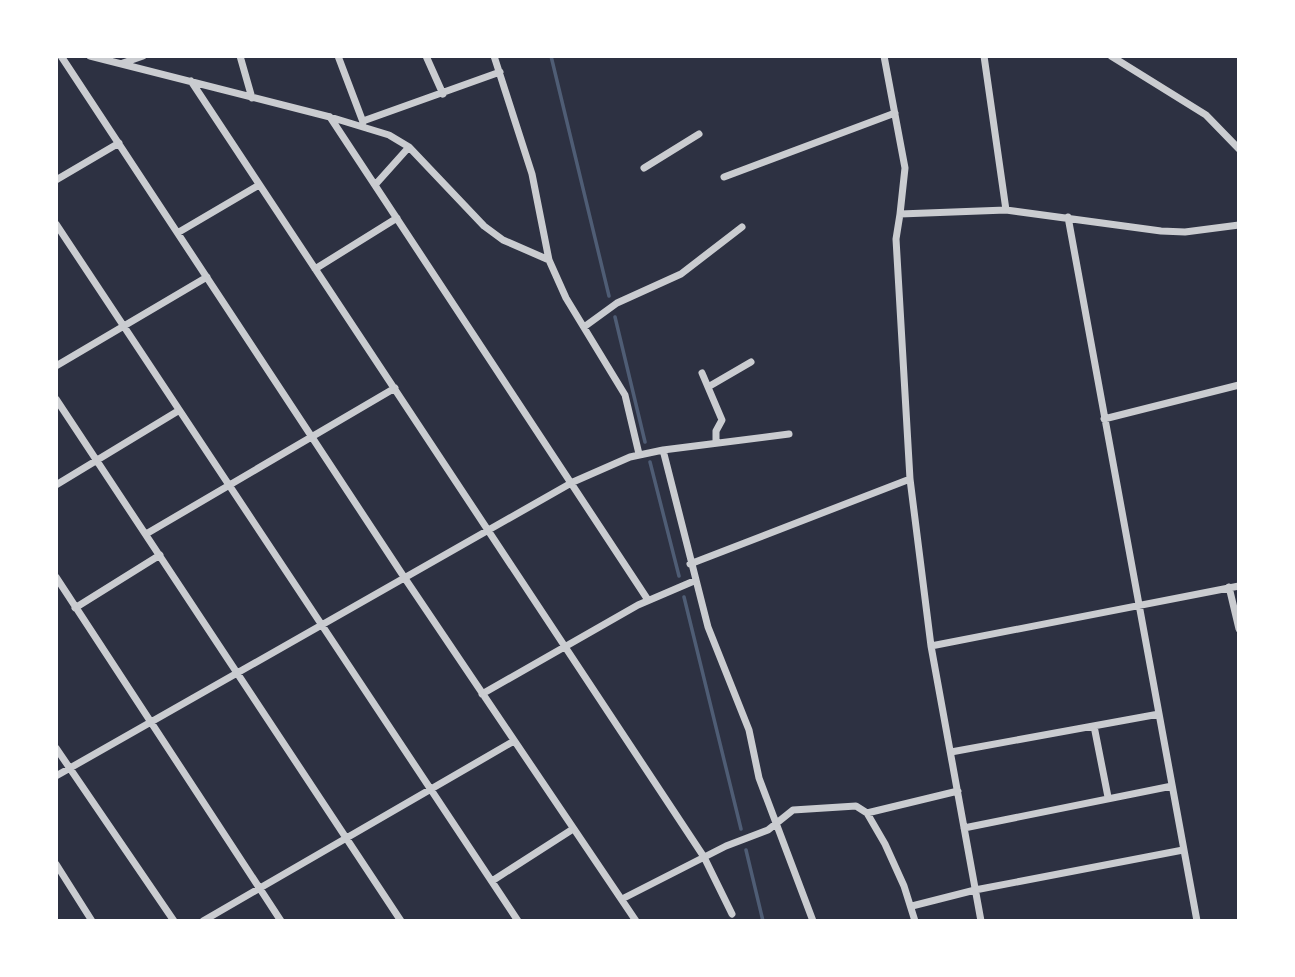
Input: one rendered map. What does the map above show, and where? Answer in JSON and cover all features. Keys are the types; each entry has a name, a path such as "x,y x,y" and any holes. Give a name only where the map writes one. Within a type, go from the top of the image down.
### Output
{"street":[{"path":"61,56 404,577 636,921"},
{"path":"90,56 252,98 364,123 409,147 484,226 503,240 548,260"},
{"path":"123,63 143,56"},
{"path":"240,56 252,98"},
{"path":"338,56 364,123"},
{"path":"426,56 443,94"},
{"path":"494,56 532,174 548,260 566,298 625,396 639,454"},
{"path":"884,56 905,168 896,239 910,479 931,646 981,921"},
{"path":"984,56 1006,210"},
{"path":"1114,57 1206,115 1239,147"},
{"path":"364,123 500,72"},
{"path":"191,81 704,857 732,914"},
{"path":"724,177 895,113"},
{"path":"330,117 573,482 648,600"},
{"path":"644,168 699,134"},
{"path":"56,180 119,142"},
{"path":"375,185 409,147"},
{"path":"179,232 259,185"},
{"path":"901,214 1006,210 1185,232 1239,225"},
{"path":"1068,217 1196,921"},
{"path":"315,269 397,218"},
{"path":"56,224 518,921"},
{"path":"584,327 617,303 681,274 742,227"},
{"path":"56,366 207,276"},
{"path":"708,387 751,362"},
{"path":"702,373 722,420 716,431 716,441"},
{"path":"1104,419 1239,385"},
{"path":"146,534 395,388"},
{"path":"56,399 401,921"},
{"path":"56,485 178,411"},
{"path":"56,776 319,624 573,482 639,454 716,441 789,434"},
{"path":"663,450 694,581 711,637 750,730 760,778 813,921"},
{"path":"690,564 910,479"},
{"path":"75,608 160,555"},
{"path":"56,577 281,921"},
{"path":"482,694 648,600 694,581"},
{"path":"931,646 1239,586"},
{"path":"1229,587 1239,629"},
{"path":"951,752 1159,714"},
{"path":"1094,726 1108,797"},
{"path":"203,921 514,741"},
{"path":"56,748 174,921"},
{"path":"964,828 1172,786"},
{"path":"867,813 958,791"},
{"path":"622,899 704,857 776,826 801,807 833,809 856,806 867,813 885,844 912,906 915,921"},
{"path":"492,881 573,829"},
{"path":"912,906 975,890 1183,850"},
{"path":"56,864 92,921"}],"waterway":[{"path":"551,56 609,296"},
{"path":"615,317 645,442"},
{"path":"650,462 679,576"},
{"path":"684,597 741,829"},
{"path":"746,850 763,921"}]}
